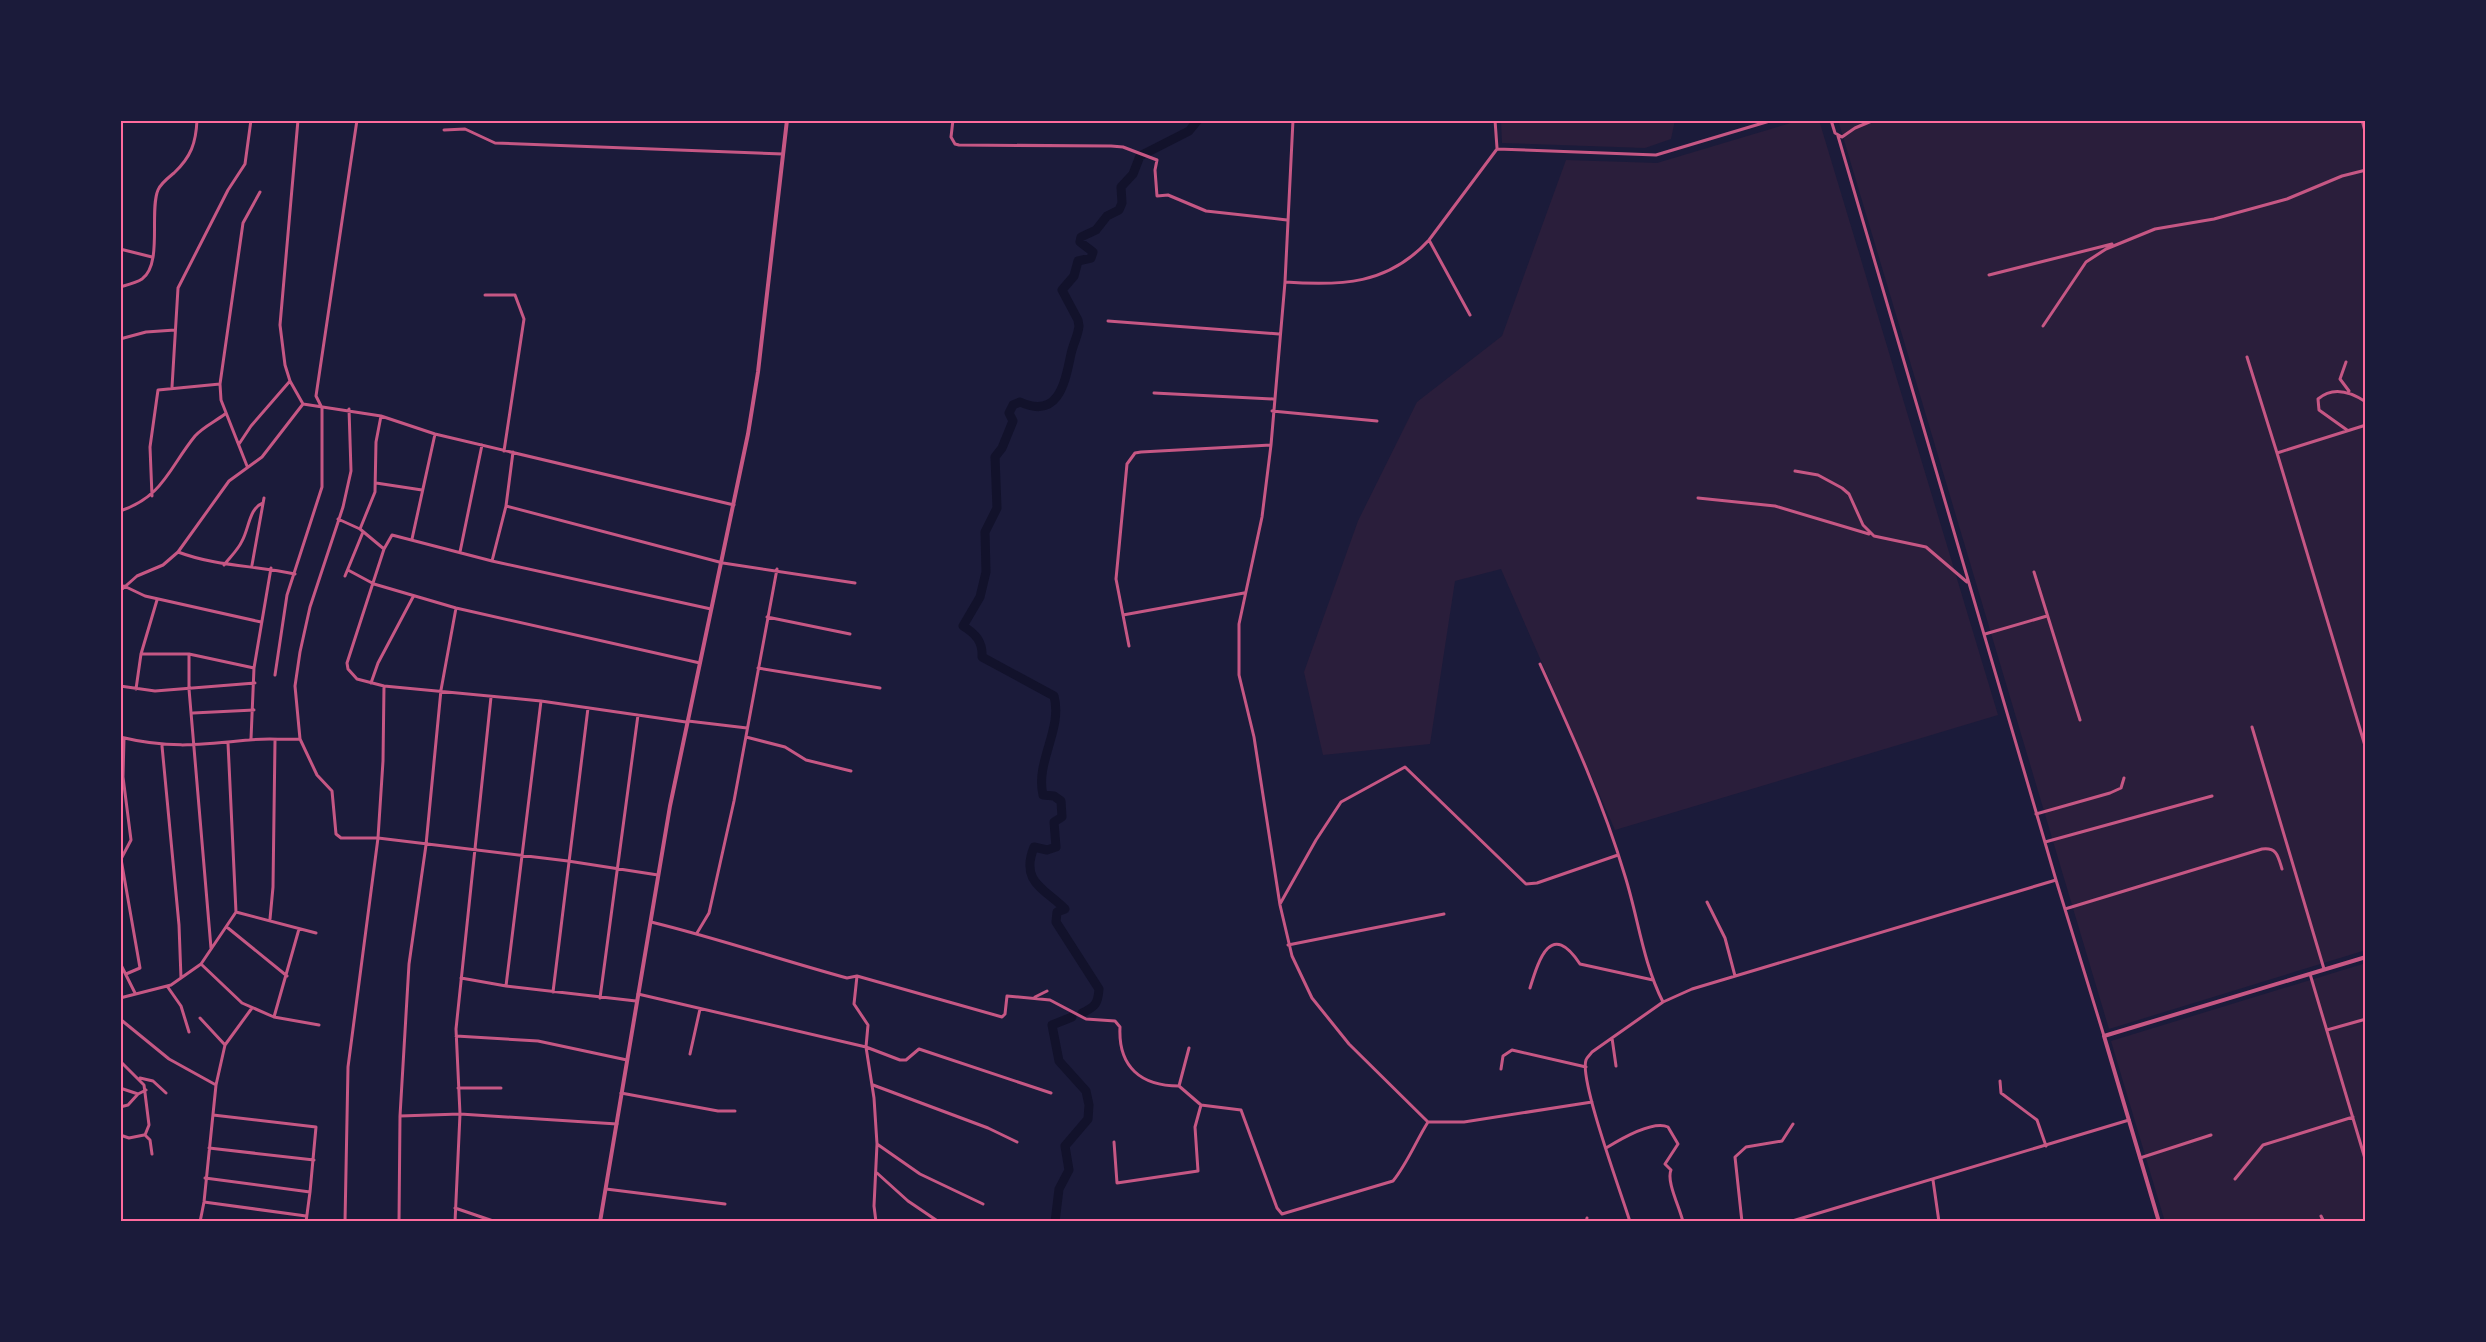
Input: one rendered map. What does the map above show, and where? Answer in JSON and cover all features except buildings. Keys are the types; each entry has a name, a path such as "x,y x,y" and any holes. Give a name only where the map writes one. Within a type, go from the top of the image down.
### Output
{"street":[{"path":"120,287 144,277 152,257 158,190 187,160 196,135 197,120"},
{"path":"172,387 178,288 228,190 245,164 251,120"},
{"path":"298,120 280,325 290,381 303,404 322,408 349,409 381,416 435,434 734,505"},
{"path":"275,675 287,595 322,487 322,408 316,396 357,120"},
{"path":"601,1222 604,1189 686,721 723,563 758,372 786,120"},
{"path":"953,120 951,137 955,144 1111,146 1134,151 1149,156 1157,162 1155,170 1157,196 1168,195 1206,211 1287,220"},
{"path":"1293,120 1285,282 1273,399 1271,446 1262,516 1244,593 1237,653 1239,675 1254,737 1288,945 1312,998 1349,1044 1428,1122 1464,1122 1592,1102"},
{"path":"1285,282 1330,285 1355,283 1402,263 1417,253 1497,149 1495,120"},
{"path":"1497,149 1656,155 1773,120"},
{"path":"1831,120 1838,136 1910,388 2159,1222"},
{"path":"1838,136 1844,136 1855,128 1874,120"},
{"path":"2362,120 2366,135"},
{"path":"444,130 465,129 495,143 783,154"},
{"path":"1989,275 2122,241 2155,229 2214,219 2287,199 2342,176 2366,170"},
{"path":"247,465 240,444 225,414 220,384 243,223 260,192"},
{"path":"1429,240 1470,315"},
{"path":"2043,326 2086,262 2122,241"},
{"path":"120,249 152,257"},
{"path":"485,295 515,295 524,317 504,451"},
{"path":"1108,321 1279,334"},
{"path":"120,339 146,332 175,330"},
{"path":"2247,357 2324,603 2366,749"},
{"path":"2346,362 2340,379 2350,392 2366,402"},
{"path":"240,444 251,426 290,381"},
{"path":"152,496 150,447 158,390 220,384"},
{"path":"2347,430 2322,413 2317,403 2320,396 2328,393 2350,392"},
{"path":"1154,393 1273,399"},
{"path":"120,591 137,576 163,565 178,552 217,496 247,465 262,457 303,404"},
{"path":"349,409 351,471 339,519 319,575 300,652 296,686 300,740 317,775 332,791 336,834 341,838 378,838 568,861 658,875"},
{"path":"1272,411 1377,421"},
{"path":"120,511 152,496 172,473 195,437 225,414"},
{"path":"345,576 371,506 376,483 376,445 381,416"},
{"path":"2277,453 2366,425"},
{"path":"412,539 435,434"},
{"path":"460,552 482,444"},
{"path":"1129,646 1116,579 1128,465 1131,457 1141,452 1271,446"},
{"path":"492,561 506,506 513,452"},
{"path":"1795,471 1818,475 1842,488 1849,495 1863,525 1874,536"},
{"path":"376,483 422,490"},
{"path":"252,565 264,498"},
{"path":"1698,498 1775,506 1874,536 1926,547 1969,584"},
{"path":"224,565 241,544 257,505 263,502"},
{"path":"506,506 723,563 777,569 855,583"},
{"path":"339,519 362,531 384,549"},
{"path":"712,609 492,561 392,535 384,549 347,663 351,676 384,686 541,701 747,728"},
{"path":"178,552 224,565 252,565 295,574"},
{"path":"251,739 254,668 271,568"},
{"path":"697,933 707,921 710,913 746,738 777,569"},
{"path":"348,570 374,584 413,597 700,663"},
{"path":"2034,572 2080,720"},
{"path":"124,586 157,600 261,622"},
{"path":"1123,615 1244,593"},
{"path":"371,683 378,663 413,597"},
{"path":"136,689 141,654 157,600"},
{"path":"399,1222 400,1116 409,964 426,845 441,690 456,608"},
{"path":"767,616 850,634"},
{"path":"1985,634 2048,616"},
{"path":"141,654 189,654 254,668"},
{"path":"189,654 189,689 196,747 211,950"},
{"path":"1540,664 1594,784 1618,855 1653,980 1663,1002"},
{"path":"758,668 880,688"},
{"path":"120,686 136,689 189,689 255,683"},
{"path":"345,1222 348,1067 378,838 384,761 384,686"},
{"path":"455,1222 460,1113 456,1036 491,697"},
{"path":"506,987 541,701"},
{"path":"553,992 588,707"},
{"path":"193,713 254,710"},
{"path":"600,998 638,715"},
{"path":"2252,727 2324,969"},
{"path":"126,974 140,968 121,859 131,840 123,777 122,737 162,746 196,747 251,739 300,740"},
{"path":"746,738 785,747 806,760 851,771"},
{"path":"270,919 273,887 275,741"},
{"path":"120,998 167,986 201,964 228,928 236,912 228,743"},
{"path":"162,746 178,925 180,978"},
{"path":"1280,905 1316,840 1341,802 1405,767 1526,884 1537,883 1618,855"},
{"path":"2036,814 2110,794 2121,788 2124,778"},
{"path":"2045,842 2212,796"},
{"path":"2065,909 2262,849 2273,849 2277,852 2282,869"},
{"path":"1630,1222 1592,1102 1586,1068 1588,1056 1663,1002 1692,989 2056,880"},
{"path":"1707,902 1725,938 1735,976"},
{"path":"236,912 270,919 316,933"},
{"path":"1288,945 1444,914"},
{"path":"651,922 697,933 780,960 847,978 857,976 1002,1017 1005,1014 1006,997 1012,995 1055,1001 1086,1019 1115,1021 1120,1027 1120,1049 1138,1077 1151,1084 1179,1086 1201,1105 1241,1110 1277,1208 1282,1214 1393,1181 1428,1122"},
{"path":"228,928 287,976"},
{"path":"274,1017 300,929"},
{"path":"1530,988 1544,950 1558,945 1570,949 1580,964 1653,980"},
{"path":"2104,1036 2366,957"},
{"path":"120,963 135,994"},
{"path":"201,964 242,1004 274,1017 319,1025"},
{"path":"2310,974 2364,1147 2366,1162"},
{"path":"857,976 854,1004 868,1025 866,1047 873,1085 877,1144 874,1206 876,1222"},
{"path":"461,978 506,987 636,1001"},
{"path":"167,986 181,1006 189,1032"},
{"path":"1034,998 1047,991"},
{"path":"638,994 866,1047 903,1060 919,1049 1051,1093"},
{"path":"200,1222 216,1085 225,1046 252,1008"},
{"path":"690,1054 699,1010"},
{"path":"200,1018 225,1046"},
{"path":"120,1019 169,1059 216,1085"},
{"path":"2327,1030 2366,1019"},
{"path":"456,1036 538,1041 627,1060"},
{"path":"1612,1038 1616,1066"},
{"path":"1179,1086 1189,1048"},
{"path":"1501,1068 1503,1056 1512,1050 1586,1068"},
{"path":"120,1061 139,1078 146,1090 149,1125 145,1135"},
{"path":"139,1078 153,1081 166,1093"},
{"path":"2000,1081 2001,1093 2037,1120 2046,1146"},
{"path":"873,1085 988,1128 1017,1142"},
{"path":"120,1088 138,1094"},
{"path":"458,1088 501,1088"},
{"path":"120,1107 128,1105 138,1094 146,1090"},
{"path":"621,1093 735,1111"},
{"path":"1114,1142 1117,1183 1198,1171 1195,1127 1201,1105"},
{"path":"400,1116 460,1113 617,1124"},
{"path":"213,1115 313,1125 317,1130 306,1222"},
{"path":"2235,1179 2263,1145 2354,1117"},
{"path":"1789,1222 2129,1120"},
{"path":"1742,1222 1735,1158 1746,1146 1782,1141 1794,1124"},
{"path":"1606,1148 1627,1135 1660,1125 1668,1127 1678,1144 1665,1164 1671,1170 1668,1179 1679,1203 1683,1222"},
{"path":"120,1135 129,1138 145,1135"},
{"path":"145,1135 150,1140 152,1154"},
{"path":"2140,1158 2211,1135"},
{"path":"877,1144 920,1174 983,1204"},
{"path":"209,1148 314,1161"},
{"path":"877,1173 909,1201 939,1222"},
{"path":"205,1179 310,1192"},
{"path":"1933,1180 1939,1222"},
{"path":"604,1189 725,1204"},
{"path":"204,1202 307,1216"},
{"path":"455,1208 496,1222"},
{"path":"2321,1216 2324,1222"}],"shaded area":[{"path":"1501,120 1675,120 1671,139 1645,148 1502,143"},
{"path":"1801,120 1819,120 1998,715 1615,830 1501,569 1455,581 1430,744 1323,755 1304,672 1358,521 1417,402 1502,336 1566,160 1657,163"},
{"path":"1838,120 2366,120 2366,950 2109,1029"},
{"path":"2366,963 2366,1222 2165,1222 2111,1041"}],"waterway":[{"path":"1082,1013 1095,1004 1099,989 1056,922 1057,912 1065,909 1036,883 1030,868 1034,847 1047,850 1056,847 1054,822 1062,817 1061,801 1054,796 1043,795 1042,783 1045,758 1055,721 1054,696 982,657 978,639 963,626 980,597 986,572 985,532 997,508 995,457 1002,448 1013,421 1009,413 1013,405 1020,402 1033,406 1044,406 1052,402 1063,386 1079,326 1062,290 1074,276 1078,261 1091,258 1093,252 1080,242 1081,237 1096,230 1107,216 1119,210 1122,203 1121,187 1133,174 1140,156 1189,131 1198,120"},
{"path":"1055,1222 1059,1189 1069,1170 1065,1146 1088,1119 1089,1105 1086,1091 1059,1061 1052,1025 1072,1017"}]}
